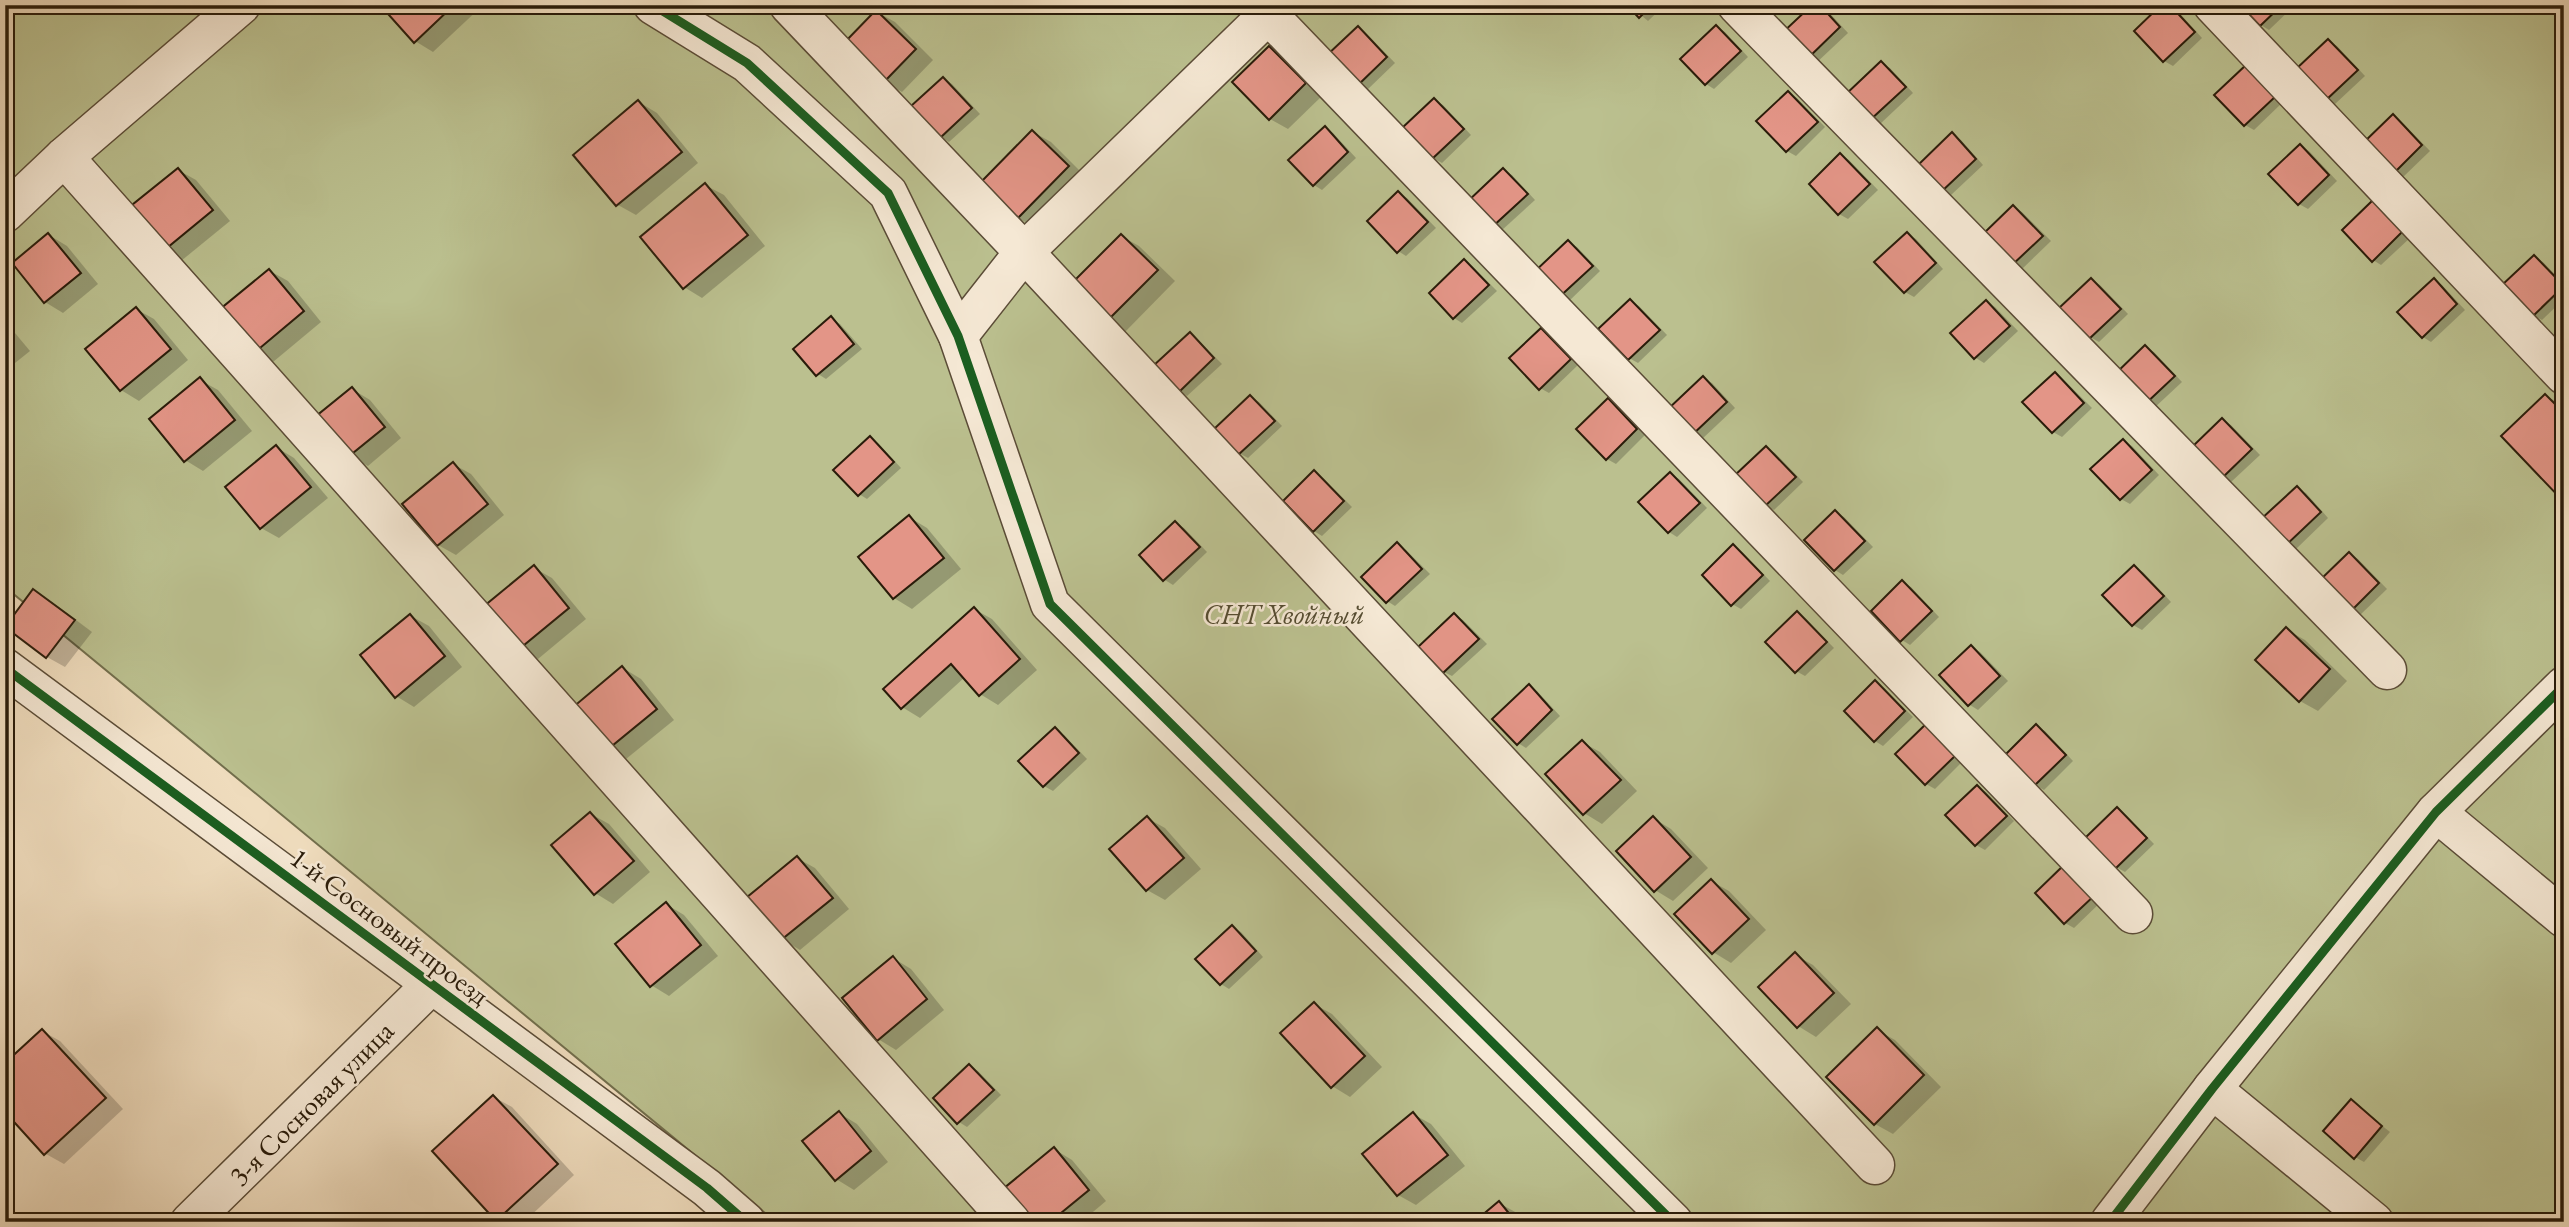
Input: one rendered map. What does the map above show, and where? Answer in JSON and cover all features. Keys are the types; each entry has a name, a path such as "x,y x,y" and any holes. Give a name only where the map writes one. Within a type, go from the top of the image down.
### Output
{"street":[{"path":"5,212 64,157 241,5"},
{"path":"653,5 747,63 888,193 958,336 1050,604 1673,1222"},
{"path":"789,5 1875,1165"},
{"path":"1738,5 2387,670"},
{"path":"2213,5 2564,374"},
{"path":"958,336 1024,253 1268,8 2133,914"},
{"path":"64,157 1012,1222"},
{"name":"1-й Сосновый проезд","path":"5,668 707,1188 746,1222"},
{"path":"2110,1222 2212,1089 2436,812 2564,686"},
{"path":"2436,812 2564,918"},
{"name":"3-я Сосновая улица","path":"190,1222 431,985"},
{"path":"2212,1089 2374,1222"}],"green space":[{"name":"СНТ Хвойный","path":"5,5 2564,5 2564,1222 776,1222 5,587"}],"building":[{"path":"380,5 454,5 414,43"},
{"path":"1627,5 1652,5 1639,18"},
{"path":"1812,5 1820,5 1840,27 1805,61 1780,35"},
{"path":"2161,5 2170,5 2195,32 2163,62 2134,31"},
{"path":"2240,5 2282,5 2260,26"},
{"path":"876,10 916,49 883,83 843,44"},
{"path":"1716,25 1741,51 1705,85 1680,59"},
{"path":"1358,26 1387,57 1356,87 1326,56"},
{"path":"2328,39 2358,70 2326,100 2296,69"},
{"path":"1269,46 1306,83 1269,120 1232,82"},
{"path":"1881,61 1906,87 1869,121 1845,95"},
{"path":"2246,65 2276,96 2244,126 2214,95"},
{"path":"943,77 972,108 940,138 911,106"},
{"path":"1788,91 1818,122 1786,152 1756,121"},
{"path":"1434,98 1464,129 1432,159 1402,128"},
{"path":"638,100 682,152 616,206 573,155"},
{"path":"2393,114 2422,145 2391,176 2361,145"},
{"path":"1325,126 1348,152 1313,186 1288,160"},
{"path":"1032,130 1069,166 1017,219 980,183"},
{"path":"1952,132 1976,159 1940,193 1916,167"},
{"path":"2300,144 2329,175 2298,205 2268,174"},
{"path":"1840,153 1870,184 1838,215 1809,184"},
{"path":"178,168 213,210 162,252 127,209"},
{"path":"1503,168 1528,194 1491,228 1467,202"},
{"path":"705,183 748,235 683,289 640,237"},
{"path":"1398,191 1428,222 1397,253 1367,221"},
{"path":"2373,200 2403,231 2372,262 2342,230"},
{"path":"2013,205 2043,236 2011,266 1982,235"},
{"path":"1907,232 1936,263 1904,293 1874,262"},
{"path":"48,233 81,273 44,303 12,263"},
{"path":"1121,234 1158,270 1104,324 1068,287"},
{"path":"1568,240 1593,266 1556,300 1532,274"},
{"path":"2534,255 2564,286 2532,317 2502,285"},
{"path":"1464,259 1489,285 1453,319 1429,293"},
{"path":"269,269 304,311 254,353 219,310"},
{"path":"2091,278 2121,309 2089,339 2059,308"},
{"path":"2434,278 2457,304 2422,338 2397,312"},
{"path":"1630,299 1660,330 1628,360 1598,329"},
{"path":"1986,300 2010,326 1974,359 1950,333"},
{"path":"136,307 171,349 120,391 85,349"},
{"path":"831,316 854,344 816,376 793,349"},
{"path":"1541,328 1571,359 1539,390 1509,358"},
{"path":"5,331 13,340 5,347"},
{"path":"1190,332 1214,358 1178,393 1153,366"},
{"path":"2145,345 2175,376 2142,407 2113,376"},
{"path":"2055,372 2084,403 2052,433 2022,402"},
{"path":"1703,376 1727,402 1691,436 1667,410"},
{"path":"200,377 235,420 184,462 149,419"},
{"path":"352,387 385,427 348,457 315,417"},
{"path":"2545,394 2564,413 2564,502 2501,436"},
{"path":"1250,395 1275,421 1238,455 1214,429"},
{"path":"1608,398 1637,429 1606,460 1576,429"},
{"path":"2222,418 2252,449 2221,479 2191,448"},
{"path":"870,436 894,462 858,496 833,470"},
{"path":"2123,439 2152,470 2120,500 2090,469"},
{"path":"276,445 311,487 260,529 225,487"},
{"path":"1766,446 1796,477 1764,507 1734,476"},
{"path":"453,462 488,504 437,546 402,504"},
{"path":"1314,470 1344,501 1313,532 1283,501"},
{"path":"1670,472 1700,503 1668,533 1638,502"},
{"path":"2297,486 2321,512 2285,546 2260,520"},
{"path":"1835,510 1865,541 1834,571 1804,540"},
{"path":"909,515 944,558 893,599 858,557"},
{"path":"1175,521 1200,547 1163,581 1139,555"},
{"path":"1397,542 1422,569 1386,603 1361,577"},
{"path":"1733,544 1763,575 1731,606 1702,575"},
{"path":"2349,552 2379,583 2348,614 2318,582"},
{"path":"534,565 569,608 518,650 483,607"},
{"path":"2134,565 2164,596 2132,626 2102,595"},
{"path":"1902,580 1932,611 1900,642 1871,611"},
{"path":"33,589 75,620 46,658 5,627"},
{"path":"974,607 1020,659 979,696 951,664 901,709 883,689"},
{"path":"1797,611 1827,642 1795,673 1765,642"},
{"path":"1454,613 1479,639 1443,673 1418,647"},
{"path":"410,614 445,656 395,698 360,655"},
{"path":"2286,627 2330,669 2299,702 2255,660"},
{"path":"1971,645 2000,676 1968,706 1939,675"},
{"path":"622,666 657,709 607,750 572,708"},
{"path":"1875,680 1905,711 1874,742 1844,711"},
{"path":"1529,684 1552,710 1517,745 1492,719"},
{"path":"1927,723 1957,754 1925,785 1895,754"},
{"path":"2036,724 2066,755 2034,786 2005,755"},
{"path":"1055,727 1079,753 1043,787 1018,761"},
{"path":"1582,740 1621,780 1583,815 1545,774"},
{"path":"1977,785 2007,816 1975,846 1945,815"},
{"path":"2117,807 2147,838 2115,869 2085,838"},
{"path":"590,812 634,861 594,895 551,845"},
{"path":"1147,816 1184,858 1146,891 1109,849"},
{"path":"1653,816 1691,857 1654,892 1616,851"},
{"path":"797,856 833,898 781,940 746,898"},
{"path":"2066,863 2096,894 2064,924 2035,893"},
{"path":"1711,879 1749,919 1712,954 1674,914"},
{"path":"666,902 701,945 650,987 615,944"},
{"path":"1232,925 1256,951 1220,985 1195,959"},
{"path":"1795,952 1834,993 1797,1028 1758,987"},
{"path":"893,956 927,999 877,1041 842,998"},
{"path":"1314,1002 1365,1056 1331,1088 1280,1033"},
{"path":"1877,1027 1924,1075 1874,1125 1826,1077"},
{"path":"42,1029 106,1098 44,1155 5,1112 5,1063"},
{"path":"969,1064 994,1090 957,1124 933,1098"},
{"path":"493,1095 558,1164 496,1221 432,1151"},
{"path":"2351,1099 2382,1126 2354,1159 2323,1131"},
{"path":"839,1111 871,1151 835,1181 802,1141"},
{"path":"1413,1112 1448,1155 1397,1196 1362,1154"},
{"path":"1054,1147 1089,1190 1050,1222 1030,1222 1003,1189"},
{"path":"1499,1201 1516,1222 1474,1222"}],"cycle path":[{"path":"653,5 747,63 888,193 958,336 1050,604 1673,1222"},
{"path":"5,668 707,1188 746,1222"},
{"path":"2110,1222 2212,1089 2436,812 2564,686"}]}
